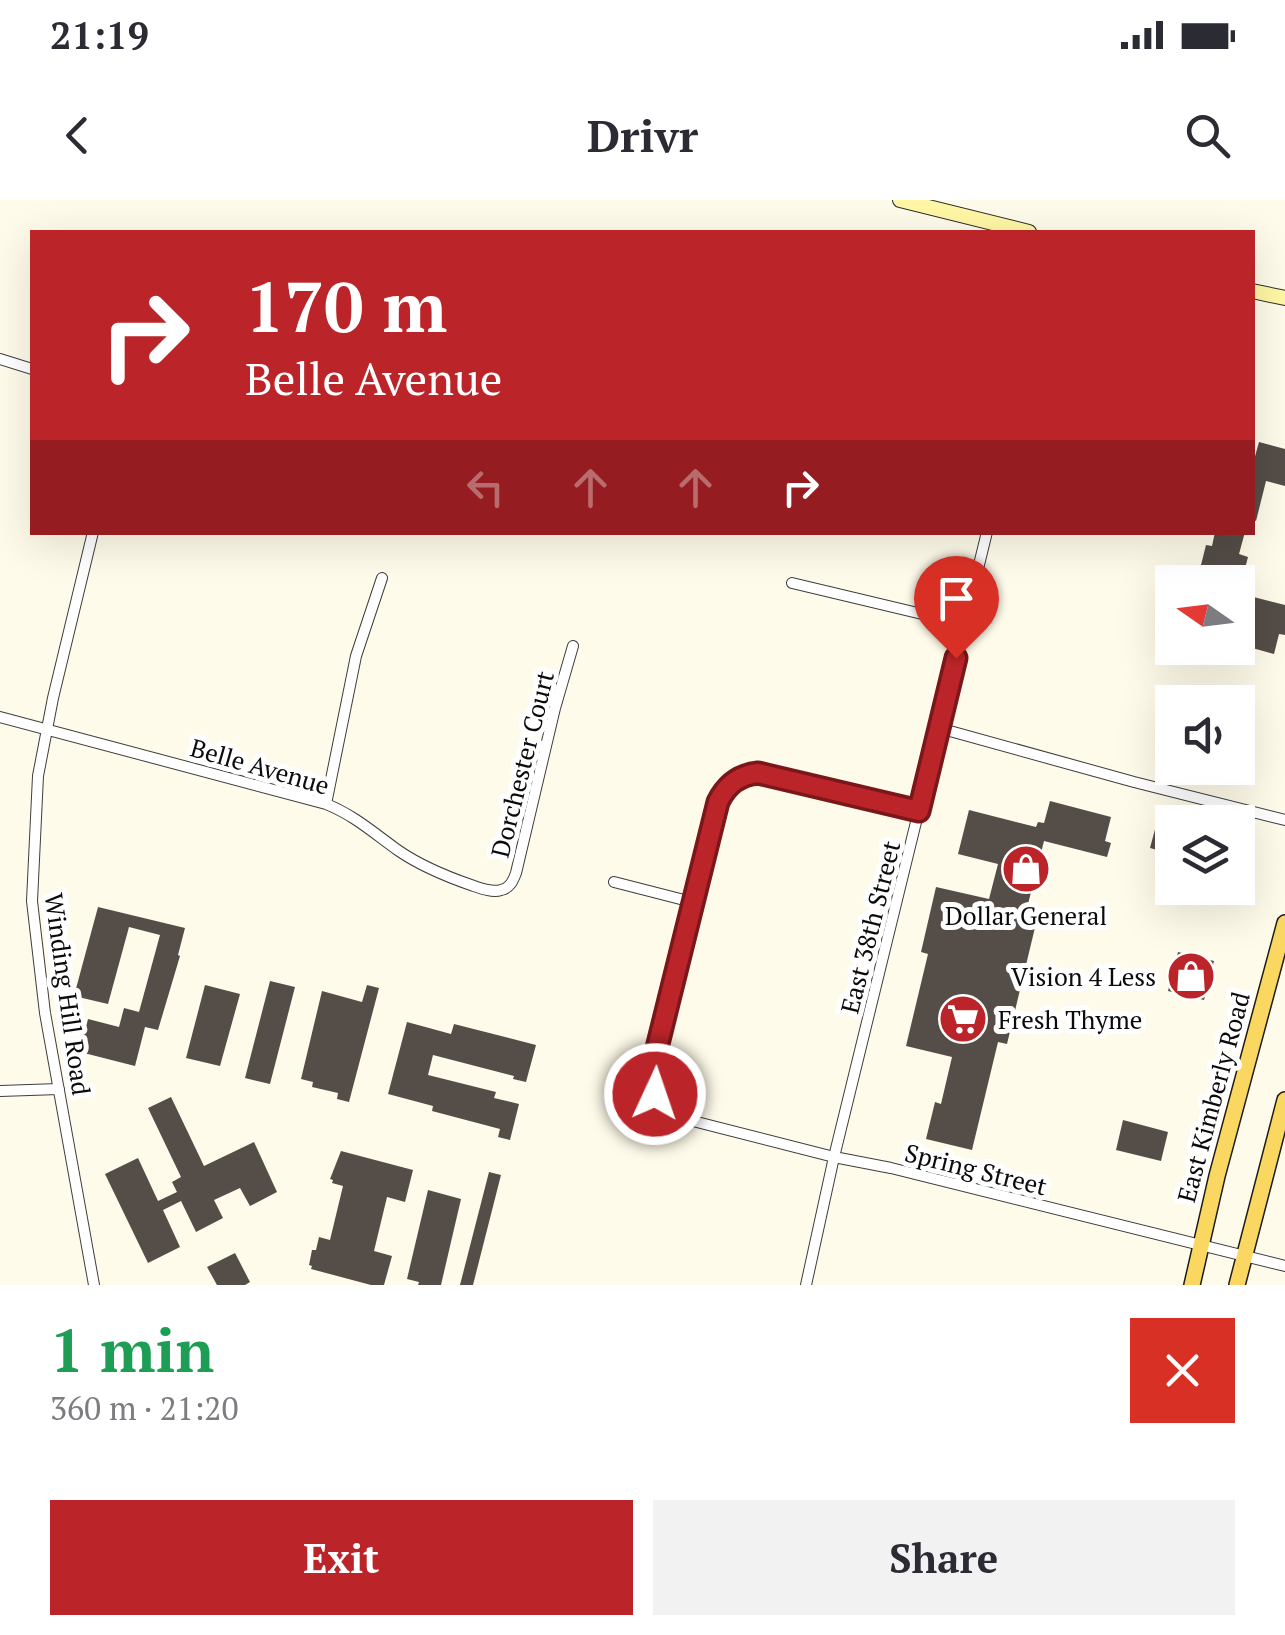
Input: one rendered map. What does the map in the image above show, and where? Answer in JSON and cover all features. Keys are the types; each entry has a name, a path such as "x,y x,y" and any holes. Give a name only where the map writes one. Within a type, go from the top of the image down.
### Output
{"main road":[{"path":"900,200 1021,230"},
{"path":"1255,291 1285,298"},
{"name":"East Kimberly Road","path":"1192,1285 1285,923"},
{"path":"1237,1285 1285,1100"}],"street":[{"path":"0,360 30,368"},
{"name":"Winding Hill Road","path":"92,535 38,776 32,900 45,1013 94,1285"},
{"name":"East 38th Street","path":"806,1285 985,535"},
{"path":"326,804 356,656 382,578"},
{"path":"792,583 964,624"},
{"name":"Dorchester Court","path":"506,890 516,873 573,646"},
{"name":"Belle Avenue","path":"0,717 326,804 438,873 490,890 506,890"},
{"path":"938,728 1285,820"},
{"path":"614,882 692,902 718,802 724,790 749,774 770,774 919,811"},
{"name":"Spring Street","path":"692,902 651,1072 661,1104 678,1116 1285,1266"},
{"path":"0,1092 59,1089"}],"building":[{"path":"1259,442 1285,449 1285,486 1266,481 1256,521 1255,521 1255,456"},
{"path":"1214,535 1244,535 1239,554 1248,557 1246,565 1201,565 1206,545 1212,546"},
{"path":"1255,597 1285,605 1285,635 1279,634 1274,654 1255,649"},
{"path":"1050,801 1111,817 1105,841 1111,843 1107,857 1044,841 1027,908 1039,911 1007,1044 998,1042 972,1150 926,1139 935,1102 941,1104 952,1057 906,1046 928,954 921,952 936,887 989,899 998,864 958,854 969,810 1036,827 1038,822 1044,823"},
{"path":"98,907 185,928 158,1030 145,1027 135,1066 80,1052 83,1040 79,1039 88,1019 119,1027 124,1008 139,1012 160,935 129,927 108,1004 74,996"},
{"name":"Vision 4 Less","path":"1178,952 1214,961 1204,1000 1168,991"},
{"path":"270,981 295,987 270,1084 245,1078"},
{"path":"205,985 240,994 220,1066 186,1058"},
{"path":"367,985 379,988 349,1102 337,1099 338,1093 312,1087 313,1082 301,1079 322,991 362,1002"},
{"path":"407,1022 451,1034 454,1024 536,1045 526,1082 433,1055 428,1075 496,1092 494,1098 519,1104 510,1140 498,1137 500,1129 432,1111 433,1106 388,1094"},
{"path":"171,1097 204,1166 254,1142 277,1192 250,1206 240,1188 214,1200 223,1218 196,1232 181,1201 163,1210 180,1247 148,1263 105,1174 138,1158 158,1201 177,1192 172,1182 181,1177 148,1108"},
{"path":"1123,1120 1168,1132 1161,1161 1116,1150"},
{"path":"341,1151 413,1170 405,1202 387,1197 374,1251 392,1256 384,1285 311,1269 309,1265 319,1237 330,1240 343,1186 330,1179"},
{"path":"489,1172 501,1175 473,1285 460,1285"},
{"path":"428,1190 461,1199 441,1285 418,1285 419,1282 407,1279"},
{"path":"235,1253 250,1282 217,1285 207,1267"}],"place":[{"name":"Dollar General","path":"1026,869"},
{"name":"Vision 4 Less","path":"1191,976"},
{"name":"Fresh Thyme","path":"963,1019"}],"route":[{"path":"655,1094 651,1072 724,790 741,776 770,774 919,811 956,658"}]}
